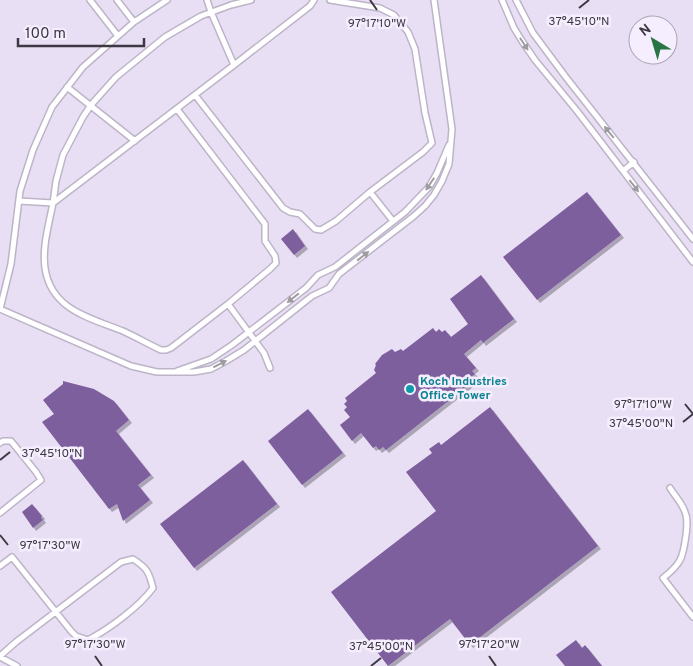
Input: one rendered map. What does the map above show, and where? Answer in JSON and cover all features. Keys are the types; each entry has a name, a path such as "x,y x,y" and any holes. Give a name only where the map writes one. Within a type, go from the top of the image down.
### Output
{"lane":[{"path":"90,0 118,36"},
{"path":"117,0 134,22"},
{"path":"167,0 134,22 83,66 52,107 33,150 20,191 11,264 0,309 131,366 157,372 194,372 211,369 226,361 255,341 312,296 329,288 340,273 414,216 434,195 442,182 449,164 452,128 434,0"},
{"path":"207,0 234,65"},
{"path":"177,109 265,224 265,241 275,256 276,263 228,304 171,348 161,350 79,314 68,308 58,297 45,268 45,248 56,181 63,155 83,117 116,77 165,37 201,16 251,0"},
{"path":"19,201 53,203 310,6 314,0"},
{"path":"195,95 283,208 300,214 315,229 321,230 336,221 432,143 425,113 415,49 408,32 394,15 380,8 330,0"},
{"path":"502,0 514,28 531,54 693,262"},
{"path":"516,0 533,33 693,239"},
{"path":"68,87 136,141"},
{"path":"173,372 210,359 249,333 306,288 318,275 334,267 393,221 429,187 451,140"},
{"path":"623,171 634,162"},
{"path":"370,192 393,221"},
{"path":"334,267 340,273"},
{"path":"306,288 312,296"},
{"path":"228,304 264,353 270,368"},
{"path":"0,443 11,441 36,472 40,480 0,513"},
{"path":"670,488 686,514 687,523 684,554 674,570 663,578 693,617"},
{"path":"0,566 12,557 56,613 71,631 76,636 88,640 102,633 145,598 153,588 150,574 142,565 133,559 121,562 56,613 16,642 0,657 17,666"}],"building":[{"path":"587,192 621,235 537,300 503,257"},
{"path":"293,229 305,246 294,255 281,239"},
{"name":"Koch Industries Office Tower","path":"481,275 514,319 483,343 481,340 464,354 476,368 472,371 475,374 471,377 474,381 386,450 383,447 379,450 376,446 373,448 361,433 352,441 340,425 350,417 344,410 347,407 344,404 347,401 345,398 376,373 374,370 375,364 382,355 392,349 395,352 401,349 403,351 433,328 436,332 439,329 442,332 445,330 451,337 468,324 450,299"},
{"path":"63,381 94,389 114,401 129,420 116,431 151,475 138,485 150,500 123,521 117,504 109,509 42,422 54,414 43,400 63,384"},
{"path":"490,407 598,546 470,645 450,619 388,666 331,592 436,511 406,472 432,453 429,449 439,442 441,445"},
{"path":"308,409 343,453 302,485 268,441"},
{"path":"243,460 277,504 194,568 160,524"},
{"path":"32,504 43,520 33,528 22,512"},
{"path":"576,640 582,648 585,645 602,666 565,666 556,655"}],"place":[{"name":"Koch Industries Office Tower","path":"410,389"}]}
